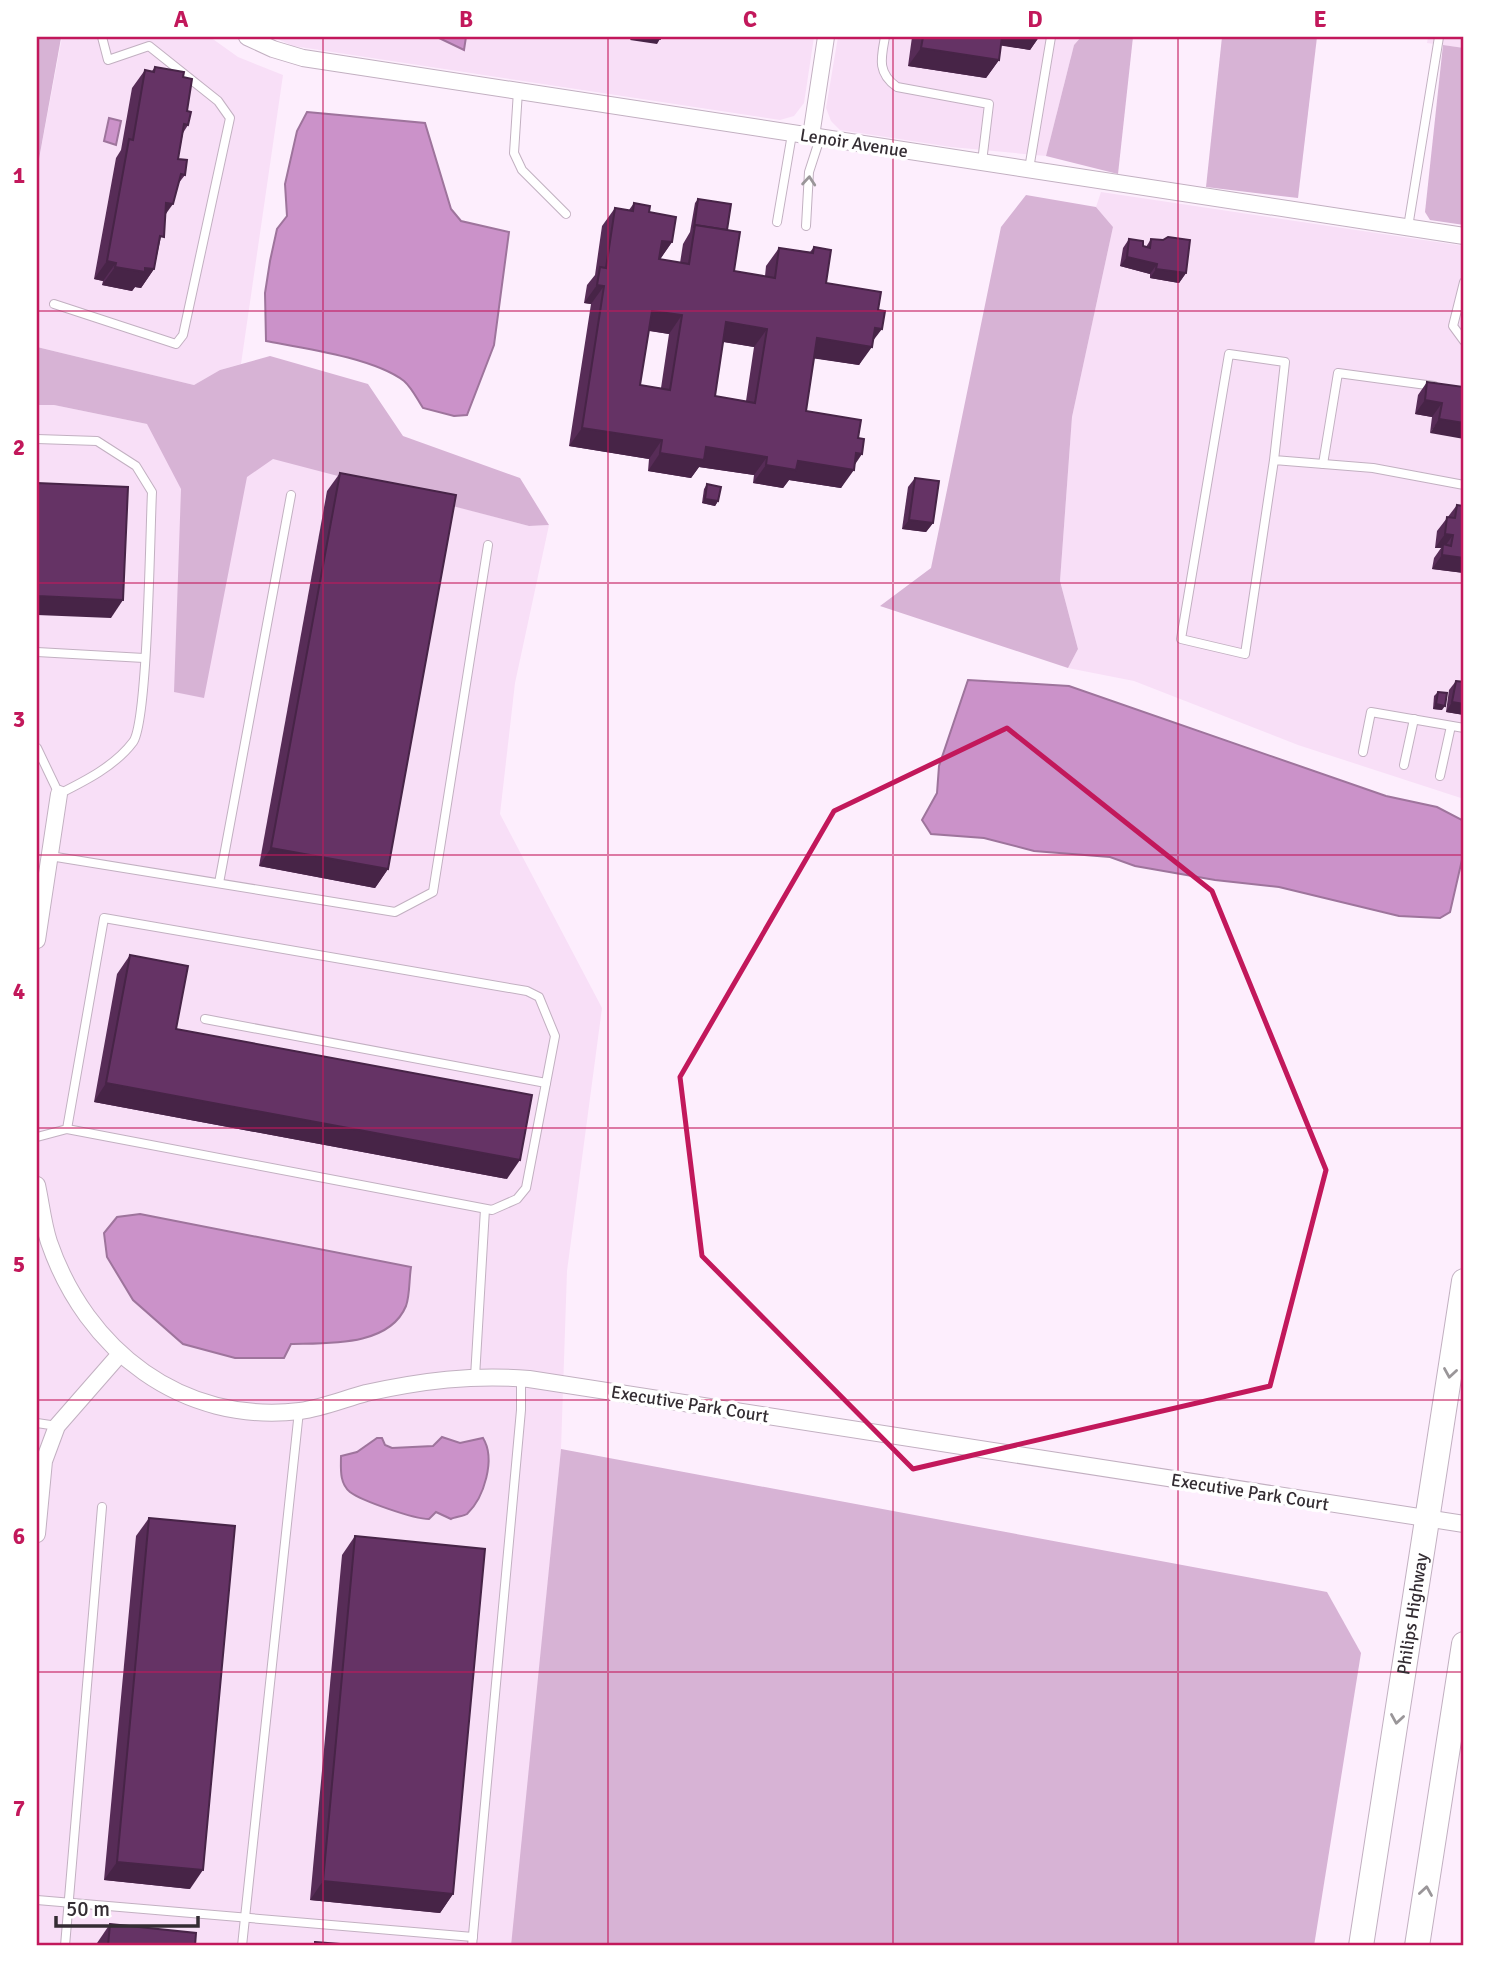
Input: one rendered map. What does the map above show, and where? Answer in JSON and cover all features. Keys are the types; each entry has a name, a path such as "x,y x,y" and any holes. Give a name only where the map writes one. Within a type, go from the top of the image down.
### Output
{"main road":[{"name":"Philips Highway","path":"1362,1946 1464,1281"},
{"path":"1418,1946 1464,1644"}],"street":[{"name":"Lenoir Avenue","path":"247,37 273,49 303,58 1464,236"},
{"path":"815,137 826,37"},
{"path":"37,932 59,794"},
{"name":"Executive Park Court","path":"37,1185 49,1240 66,1281 100,1335 152,1379 198,1400 239,1410 299,1411 402,1385 475,1377 521,1379 1464,1524"},
{"path":"37,1534 44,1461 58,1426 120,1354"}],"lane":[{"path":"54,304 176,344 183,335 230,118 218,101 149,46 108,60 102,37"},
{"path":"885,37 880,66 887,78 897,87 989,104 982,162"},
{"path":"1029,169 1051,37"},
{"path":"1408,228 1439,37"},
{"path":"518,91 514,153 522,170 566,214"},
{"path":"777,222 792,134"},
{"path":"806,226 809,172 815,137"},
{"path":"1464,282 1453,326 1464,341"},
{"path":"1229,354 1285,362 1274,460 1245,654 1181,639 1229,354"},
{"path":"1324,464 1338,373 1439,386"},
{"path":"37,439 97,441 136,466 152,492 144,658 134,741 96,775 59,794 37,748"},
{"path":"1274,460 1373,468 1464,485"},
{"path":"219,883 291,495"},
{"path":"50,856 395,912 433,892 488,545"},
{"path":"37,652 144,658"},
{"path":"1363,752 1371,712 1464,728"},
{"path":"1404,765 1414,719"},
{"path":"1440,776 1451,726"},
{"path":"37,1137 67,1129 492,1210 517,1199 526,1188 555,1036 538,997 527,992 104,918 67,1129"},
{"path":"205,1018 546,1083"},
{"path":"475,1377 485,1209"},
{"path":"37,1900 472,1942 521,1410 521,1379"},
{"path":"242,1946 299,1411"},
{"path":"37,1423 58,1426"},
{"path":"65,1946 102,1507"}],"highlighted area":[{"path":"1007,728 1212,891 1326,1170 1270,1386 913,1469 702,1256 680,1077 834,811"}],"shaded area":[{"path":"37,37 61,38 37,170"},
{"path":"62,37 210,37 238,57 283,75 241,364 220,370 194,385 37,347 37,170"},
{"path":"273,37 814,37 804,103 794,116 780,120 293,46"},
{"path":"437,37 466,37 464,50"},
{"path":"838,37 1081,37 1074,45 1046,156 951,147 840,130 831,121 826,108"},
{"path":"1081,37 1133,37 1118,174 1046,156 1074,45"},
{"path":"1222,37 1317,37 1298,198 1206,187"},
{"path":"1428,37 1464,37 1464,48 1427,43"},
{"path":"1443,45 1464,48 1464,225 1430,220 1425,212"},
{"path":"307,112 425,123 451,209 461,221 509,232 494,345 467,415 454,416 423,408 404,381 375,366 338,355 266,341 265,293 270,261 277,229 287,216 285,184 297,131"},
{"path":"109,118 121,121 116,145 104,141"},
{"path":"1101,192 1464,246 1464,799 1298,745 1134,681 1068,668 1078,649 1060,581 1072,417 1113,227 1096,207"},
{"path":"1026,195 1096,207 1113,227 1072,417 1060,581 1078,649 1068,668 880,606 931,568 1001,227"},
{"path":"37,347 194,385 220,370 270,356 368,384 403,436 520,478 549,525 529,526 273,459 247,477 204,698 174,692 181,489 147,424 54,405 37,405"},
{"path":"37,405 54,405 147,424 529,526 549,525 515,683 500,814 602,1008 567,1271 561,1449 512,1946 37,1946"},
{"path":"968,680 1069,686 1386,796 1437,807 1464,821 1464,851 1450,912 1440,918 1399,916 1279,887 1215,880 1135,866 1110,857 1034,851 984,838 931,834 922,820 937,793 939,766"},
{"path":"140,1214 411,1267 406,1306 398,1319 372,1336 339,1342 291,1344 284,1358 235,1358 183,1344 133,1300 107,1257 104,1233 117,1217"},
{"path":"442,1437 460,1443 483,1438 487,1447 488,1467 483,1488 466,1515 451,1519 436,1512 429,1519 412,1516 365,1500 346,1488 341,1475 341,1456 357,1452 377,1438 382,1438 385,1445 392,1448 433,1446"},
{"path":"561,1449 1327,1592 1361,1653 1314,1946 511,1946"}],"building":[{"path":"923,37 1002,37 999,60 921,48"},
{"path":"155,67 184,72 183,77 192,79 187,111 191,112 188,125 184,124 178,159 187,160 185,175 181,174 173,204 166,203 164,237 160,236 154,269 145,268 145,272 115,267 116,263 107,261 129,139 133,140 145,70 154,72"},
{"path":"698,199 731,204 727,230 695,225 694,228"},
{"path":"634,203 650,206 649,212 676,217 672,242 662,241 659,259 689,264 695,225 740,232 734,271 775,278 779,248 813,253 814,247 831,250 826,283 881,292 878,310 885,311 882,329 875,328 872,347 817,338 806,411 861,420 858,438 864,439 862,454 856,453 854,470 798,461 796,470 766,465 767,457 706,447 704,460 660,453 662,440 582,428 604,286 597,285 600,267 606,268 615,208 633,211","holes":["652,311 682,315 670,390 640,385","726,322 767,329 755,403 715,396"]},
{"path":"1168,237 1190,240 1186,273 1156,269 1157,264 1127,257 1129,239 1143,241 1143,246 1150,248 1151,239 1163,240"},
{"path":"1427,382 1464,387 1464,423 1439,419 1442,403 1425,400"},
{"path":"340,473 456,495 388,869 271,848"},
{"path":"915,478 939,481 933,523 909,520"},
{"path":"37,483 128,487 123,600 37,596"},
{"path":"707,484 721,487 718,501 705,499"},
{"path":"1457,505 1464,506 1464,558 1442,555 1443,544 1451,546 1453,535 1445,534 1447,517 1455,518"},
{"path":"1456,681 1464,682 1464,704 1452,702"},
{"path":"1438,692 1447,693 1445,706 1436,704"},
{"path":"130,955 188,966 176,1029 532,1095 520,1160 106,1083"},
{"path":"149,1518 235,1526 203,1870 117,1862"},
{"path":"355,1536 485,1549 453,1894 323,1881"},
{"path":"110,1924 196,1933 195,1946 108,1946"},
{"path":"315,1942 366,1946 315,1946"}]}
